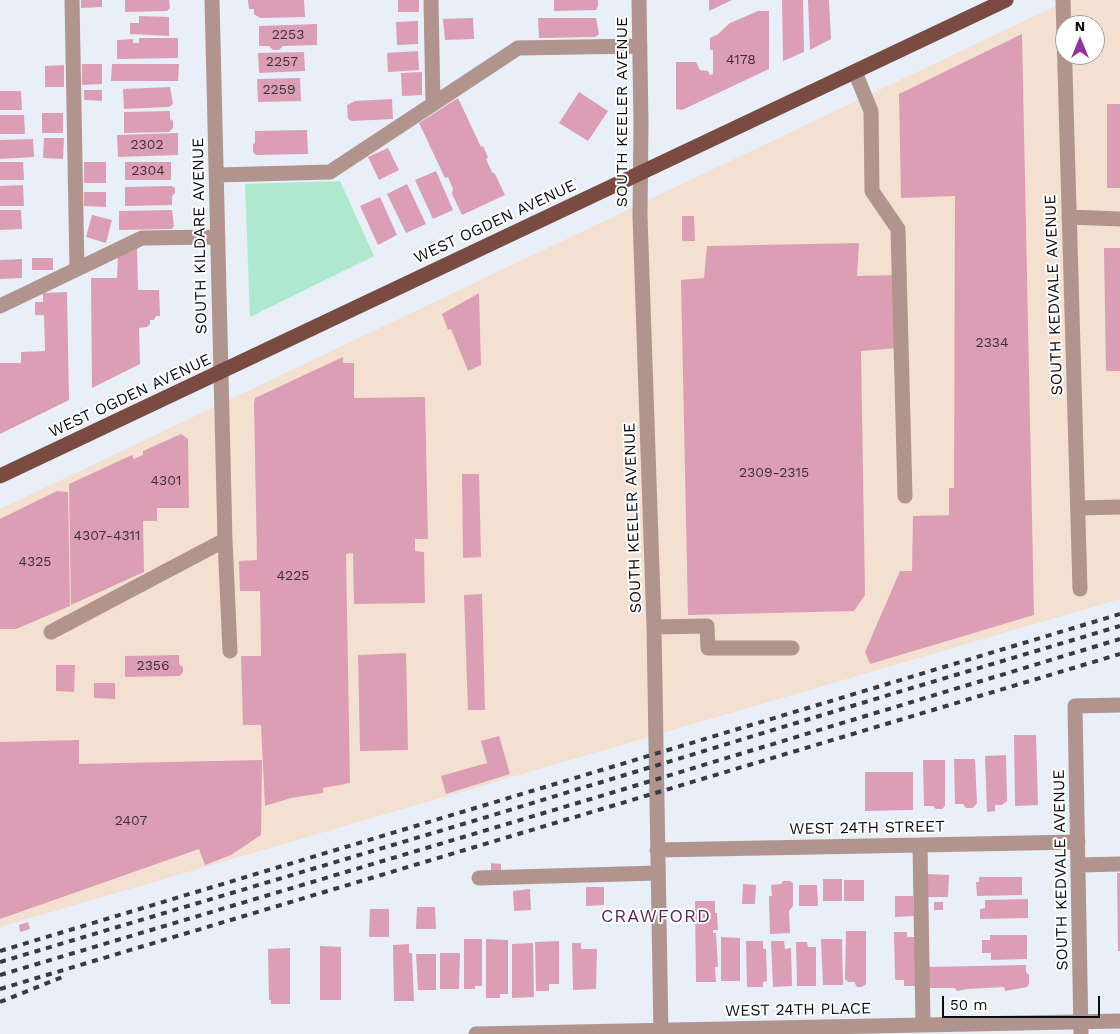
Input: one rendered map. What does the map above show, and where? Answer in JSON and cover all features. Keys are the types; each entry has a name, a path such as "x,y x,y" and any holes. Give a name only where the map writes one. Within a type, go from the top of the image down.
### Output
{"main road":[{"name":"WEST OGDEN AVENUE","path":"0,476 1006,0"}],"street":[{"path":"72,0 78,269"},
{"name":"SOUTH KILDARE AVENUE","path":"212,0 225,540 230,651"},
{"path":"431,0 433,104"},
{"name":"SOUTH KEELER AVENUE","path":"639,0 640,216 654,627 661,1032"},
{"name":"SOUTH KEDVALE AVENUE","path":"1063,0 1080,589"},
{"path":"217,175 330,172 518,48 640,46"},
{"path":"855,72 871,111 872,191 898,229 905,496"},
{"path":"1069,217 1120,219"},
{"path":"0,306 142,238 218,237"},
{"path":"1078,508 1120,507"},
{"path":"51,632 225,540"},
{"path":"654,627 707,626 708,648 792,648"},
{"name":"SOUTH KEDVALE AVENUE","path":"1081,1028 1075,706 1120,705"},
{"name":"WEST 24TH STREET","path":"657,850 1078,842"},
{"path":"920,845 923,1025"},
{"path":"1078,865 1120,864"},
{"path":"479,878 658,873"},
{"name":"WEST 24TH PLACE","path":"476,1034 661,1032 923,1025 1081,1028 1120,1021"}],"shaded area":[{"path":"1068,0 1120,0 1120,599 0,927 0,509"}],"green space":[{"path":"340,181 374,256 250,317 245,184"}],"building":[{"path":"81,0 102,0 102,7 81,8"},
{"path":"125,0 169,0 170,8 167,11 125,12"},
{"path":"248,0 304,0 305,17 260,18 254,14 254,9 249,9"},
{"path":"398,0 419,0 419,12 398,12"},
{"path":"554,0 598,0 598,6 596,10 554,11"},
{"path":"709,0 732,0 709,11"},
{"path":"782,0 803,0 804,52 783,61"},
{"path":"808,0 829,0 831,39 810,50"},
{"path":"758,11 769,11 769,69 682,110 676,109 676,62 696,62 700,70 708,71 710,75 713,74 713,50 710,50 710,38 718,34 730,23"},
{"path":"139,16 169,17 169,36 130,34 130,23 139,23"},
{"path":"473,18 474,39 445,40 443,19"},
{"path":"538,18 596,18 599,34 595,37 539,38"},
{"path":"418,21 418,44 397,45 396,22"},
{"path":"317,24 317,45 283,46 279,50 273,50 269,46 259,46 259,26"},
{"path":"1022,34 1034,615 870,664 865,652 900,571 912,571 913,516 949,515 949,488 954,488 955,196 901,198 899,94"},
{"path":"139,38 178,38 178,58 117,59 117,40 133,39 133,43 139,43"},
{"path":"418,51 419,70 388,72 387,53"},
{"path":"304,52 305,71 259,73 258,53"},
{"path":"82,64 102,64 102,84 82,85"},
{"path":"112,64 179,64 178,81 111,81"},
{"path":"64,65 64,87 45,87 45,66"},
{"path":"422,72 422,95 402,96 401,73"},
{"path":"300,78 301,101 258,102 257,79"},
{"path":"170,87 173,104 169,107 124,109 123,89"},
{"path":"84,90 102,90 102,101 84,100"},
{"path":"0,91 21,91 22,110 0,110"},
{"path":"579,92 608,111 588,141 559,123"},
{"path":"458,98 481,147 483,146 492,172 495,174 505,195 462,215 452,194 453,189 448,177 445,178 419,123"},
{"path":"392,99 393,119 352,121 348,119 347,105 355,101"},
{"path":"1107,104 1120,104 1120,188 1107,188"},
{"path":"170,111 173,128 169,132 124,133 124,112"},
{"path":"42,113 63,113 63,133 42,133"},
{"path":"0,115 24,115 25,134 0,134"},
{"path":"307,130 308,154 256,155 253,152 255,131"},
{"path":"178,133 178,155 118,157 117,135"},
{"path":"44,138 64,138 63,159 43,158"},
{"path":"33,139 34,157 0,159 0,140"},
{"path":"388,148 399,170 379,180 368,157"},
{"path":"0,162 23,162 24,180 0,180"},
{"path":"84,162 106,162 106,183 84,183"},
{"path":"125,162 171,162 171,180 125,180"},
{"path":"436,171 453,210 433,219 415,180"},
{"path":"407,184 426,224 406,233 387,194"},
{"path":"23,185 24,206 0,206 0,186"},
{"path":"172,186 175,188 175,193 172,196 172,205 125,206 125,187"},
{"path":"84,192 106,192 106,207 84,206"},
{"path":"380,197 397,235 378,245 360,206"},
{"path":"0,210 21,210 22,229 0,230"},
{"path":"172,210 174,226 172,229 119,230 119,211"},
{"path":"92,215 112,220 106,243 86,237"},
{"path":"682,216 694,216 695,241 682,241"},
{"path":"859,243 857,276 893,275 898,348 861,351 865,595 854,611 688,615 681,280 704,278 707,246"},
{"path":"137,245 138,290 159,290 160,316 150,320 150,324 147,327 139,328 140,364 92,388 91,278 117,278 118,255"},
{"path":"1104,248 1120,248 1120,371 1106,371"},
{"path":"32,258 53,258 53,270 32,270"},
{"path":"22,259 22,278 0,279 0,260"},
{"path":"67,292 69,400 0,434 0,363 21,363 21,352 45,351 44,315 35,315 35,302 43,302 43,293"},
{"path":"479,293 481,365 468,371 451,329 448,330 442,314"},
{"path":"343,357 343,363 354,363 354,398 425,397 428,539 415,539 415,551 424,552 425,603 354,604 353,553 346,554 350,783 323,788 323,793 291,798 265,806 261,725 243,725 241,656 261,656 260,591 240,591 239,561 257,560 255,398"},
{"path":"181,434 188,439 189,508 157,508 157,521 143,521 144,572 71,605 69,484 132,455 134,459 143,455 143,451"},
{"path":"462,474 479,474 481,557 463,558"},
{"path":"57,491 68,492 70,606 16,629 0,629 0,519"},
{"path":"482,594 485,710 468,710 464,595"},
{"path":"406,653 408,750 360,751 358,655"},
{"path":"179,655 179,664 183,667 183,672 180,676 125,677 125,656"},
{"path":"56,665 75,665 74,692 56,691"},
{"path":"94,683 115,683 115,699 94,698"},
{"path":"1014,735 1036,735 1038,805 1015,806"},
{"path":"499,736 510,774 446,794 441,776 487,763 481,741"},
{"path":"79,740 79,764 262,760 261,835 231,855 205,865 199,849 0,919 0,742"},
{"path":"1006,755 1007,801 1002,805 995,805 995,811 987,812 985,756"},
{"path":"954,759 975,759 977,803 973,808 966,808 963,804 955,804"},
{"path":"923,760 945,760 945,806 942,809 924,806"},
{"path":"865,772 913,772 913,810 865,811"},
{"path":"491,863 501,864 501,872 491,872"},
{"path":"1117,873 1120,873 1120,951 1118,951"},
{"path":"926,874 949,875 948,897 926,897"},
{"path":"979,877 1022,877 1022,895 977,896 976,882 979,882"},
{"path":"823,879 842,879 842,901 823,901"},
{"path":"844,880 864,880 864,901 844,901"},
{"path":"783,881 793,883 793,906 789,911 790,933 770,934 769,896 772,896 771,885 781,884"},
{"path":"743,884 756,885 755,904 742,904"},
{"path":"799,885 817,885 818,906 799,906"},
{"path":"586,887 604,887 604,905 586,906"},
{"path":"530,889 531,910 514,911 513,891"},
{"path":"895,896 913,896 914,916 895,917"},
{"path":"1028,899 1028,918 980,919 980,909 985,908 985,900"},
{"path":"695,901 715,901 718,930 713,930 713,933 716,933 718,967 715,967 716,982 696,982"},
{"path":"934,902 943,902 943,910 934,910"},
{"path":"417,907 435,907 436,929 416,929"},
{"path":"370,909 389,909 389,937 369,937"},
{"path":"28,922 30,929 20,932 19,925"},
{"path":"846,931 866,931 866,984 862,987 857,987 854,982 848,982 845,979"},
{"path":"894,932 907,932 907,937 915,937 916,986 904,986 904,980 895,979"},
{"path":"990,935 1027,935 1027,959 991,960 991,953 982,953 982,940 990,940"},
{"path":"721,937 740,938 740,981 721,981"},
{"path":"464,939 482,939 482,986 475,986 475,989 464,989"},
{"path":"486,939 508,940 508,994 500,994 500,998 486,998"},
{"path":"821,939 842,939 843,985 823,985"},
{"path":"559,941 559,984 549,984 549,991 536,991 535,942"},
{"path":"746,941 763,941 763,949 766,949 767,981 763,982 763,987 747,987"},
{"path":"771,941 784,941 785,949 791,948 792,986 773,987"},
{"path":"796,942 807,942 808,947 816,947 816,986 797,986"},
{"path":"533,943 534,997 512,998 512,944"},
{"path":"572,943 581,943 581,949 597,949 596,989 573,990"},
{"path":"409,944 409,953 412,953 414,1001 394,1001 393,945"},
{"path":"320,946 341,947 341,1000 320,1000"},
{"path":"290,948 290,1004 271,1004 271,1000 269,1000 268,949"},
{"path":"440,953 460,953 459,989 440,989"},
{"path":"416,954 436,954 436,990 418,990"},
{"path":"1026,965 1026,972 1029,975 1027,987 1005,991 1004,987 957,991 955,988 928,988 927,967"}],"railway":[{"path":"0,951 1120,614"},
{"path":"0,962 1120,626"},
{"path":"0,975 1120,639"},
{"path":"0,989 1120,654"},
{"path":"0,1002 65,976"}],"district":[{"name":"CRAWFORD","path":"656,917"}]}
